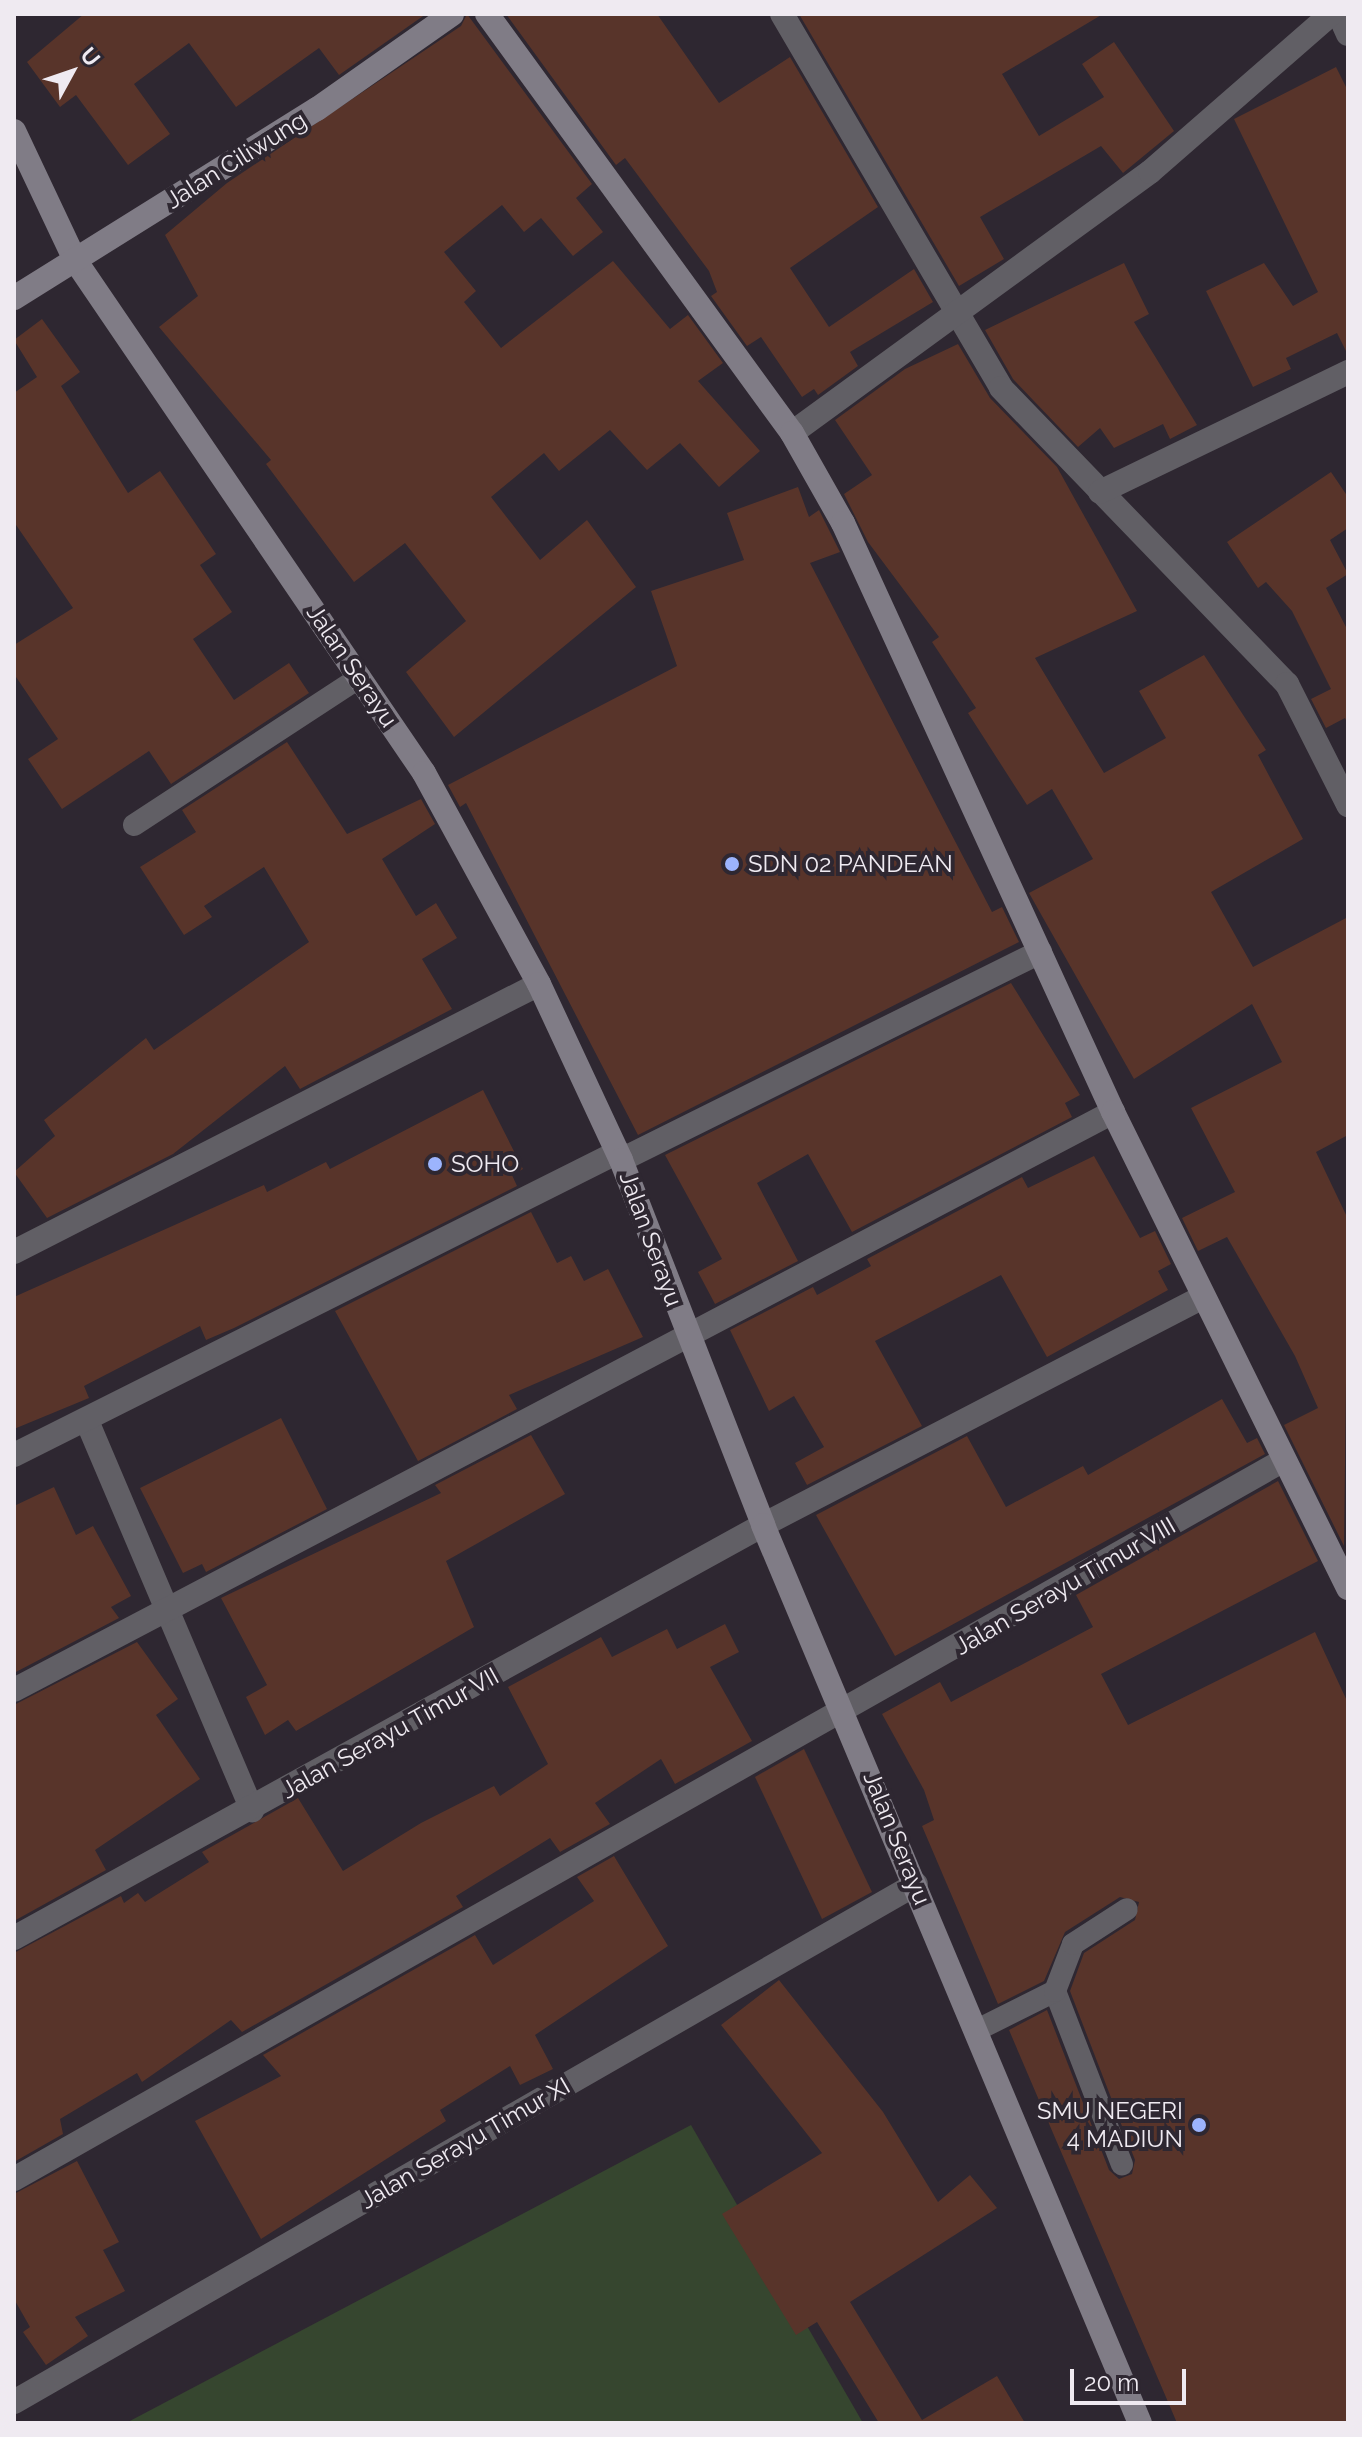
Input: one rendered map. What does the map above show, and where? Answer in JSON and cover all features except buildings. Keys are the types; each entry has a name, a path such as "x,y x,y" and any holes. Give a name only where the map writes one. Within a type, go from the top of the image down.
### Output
{"main road":[{"name":"Jalan Ciliwung","path":"14,298 317,109 452,14"},
{"path":"487,14 792,433 884,606 1113,1112 1348,1588"},
{"name":"Jalan Serayu","path":"14,131 75,260 360,677 486,879 539,984 620,1156 686,1336 763,1525 846,1712 1140,2423"}],"street":[{"path":"782,14 961,314 1001,388 1287,684 1348,805"},
{"path":"792,433 961,314 1150,172 1331,14"},
{"path":"1339,14 1348,34"},
{"path":"1100,492 1348,372"},
{"path":"14,1455 1040,952"},
{"path":"14,1252 539,984"},
{"path":"14,1690 1113,1112"},
{"name":"Jalan Serayu Timur VII","path":"14,1938 252,1810 763,1525 1203,1297"},
{"path":"87,1421 170,1607 252,1810"},
{"name":"Jalan Serayu Timur VIII","path":"14,2179 846,1712 1284,1460"},
{"name":"Jalan Serayu Timur XI","path":"14,2402 916,1884"}],"lane":[{"path":"134,825 360,677"},
{"path":"1122,2165 1055,1991 1073,1944 1127,1909"},
{"path":"977,2030 1055,1991"}],"green space":[{"path":"691,2125 863,2423 126,2423"}],"place":[{"name":"SDN 02 PANDEAN","path":"732,864"},
{"name":"SOHO","path":"435,1164"},
{"name":"SMU NEGERI 4 MADIUN","path":"1199,2125"}]}
